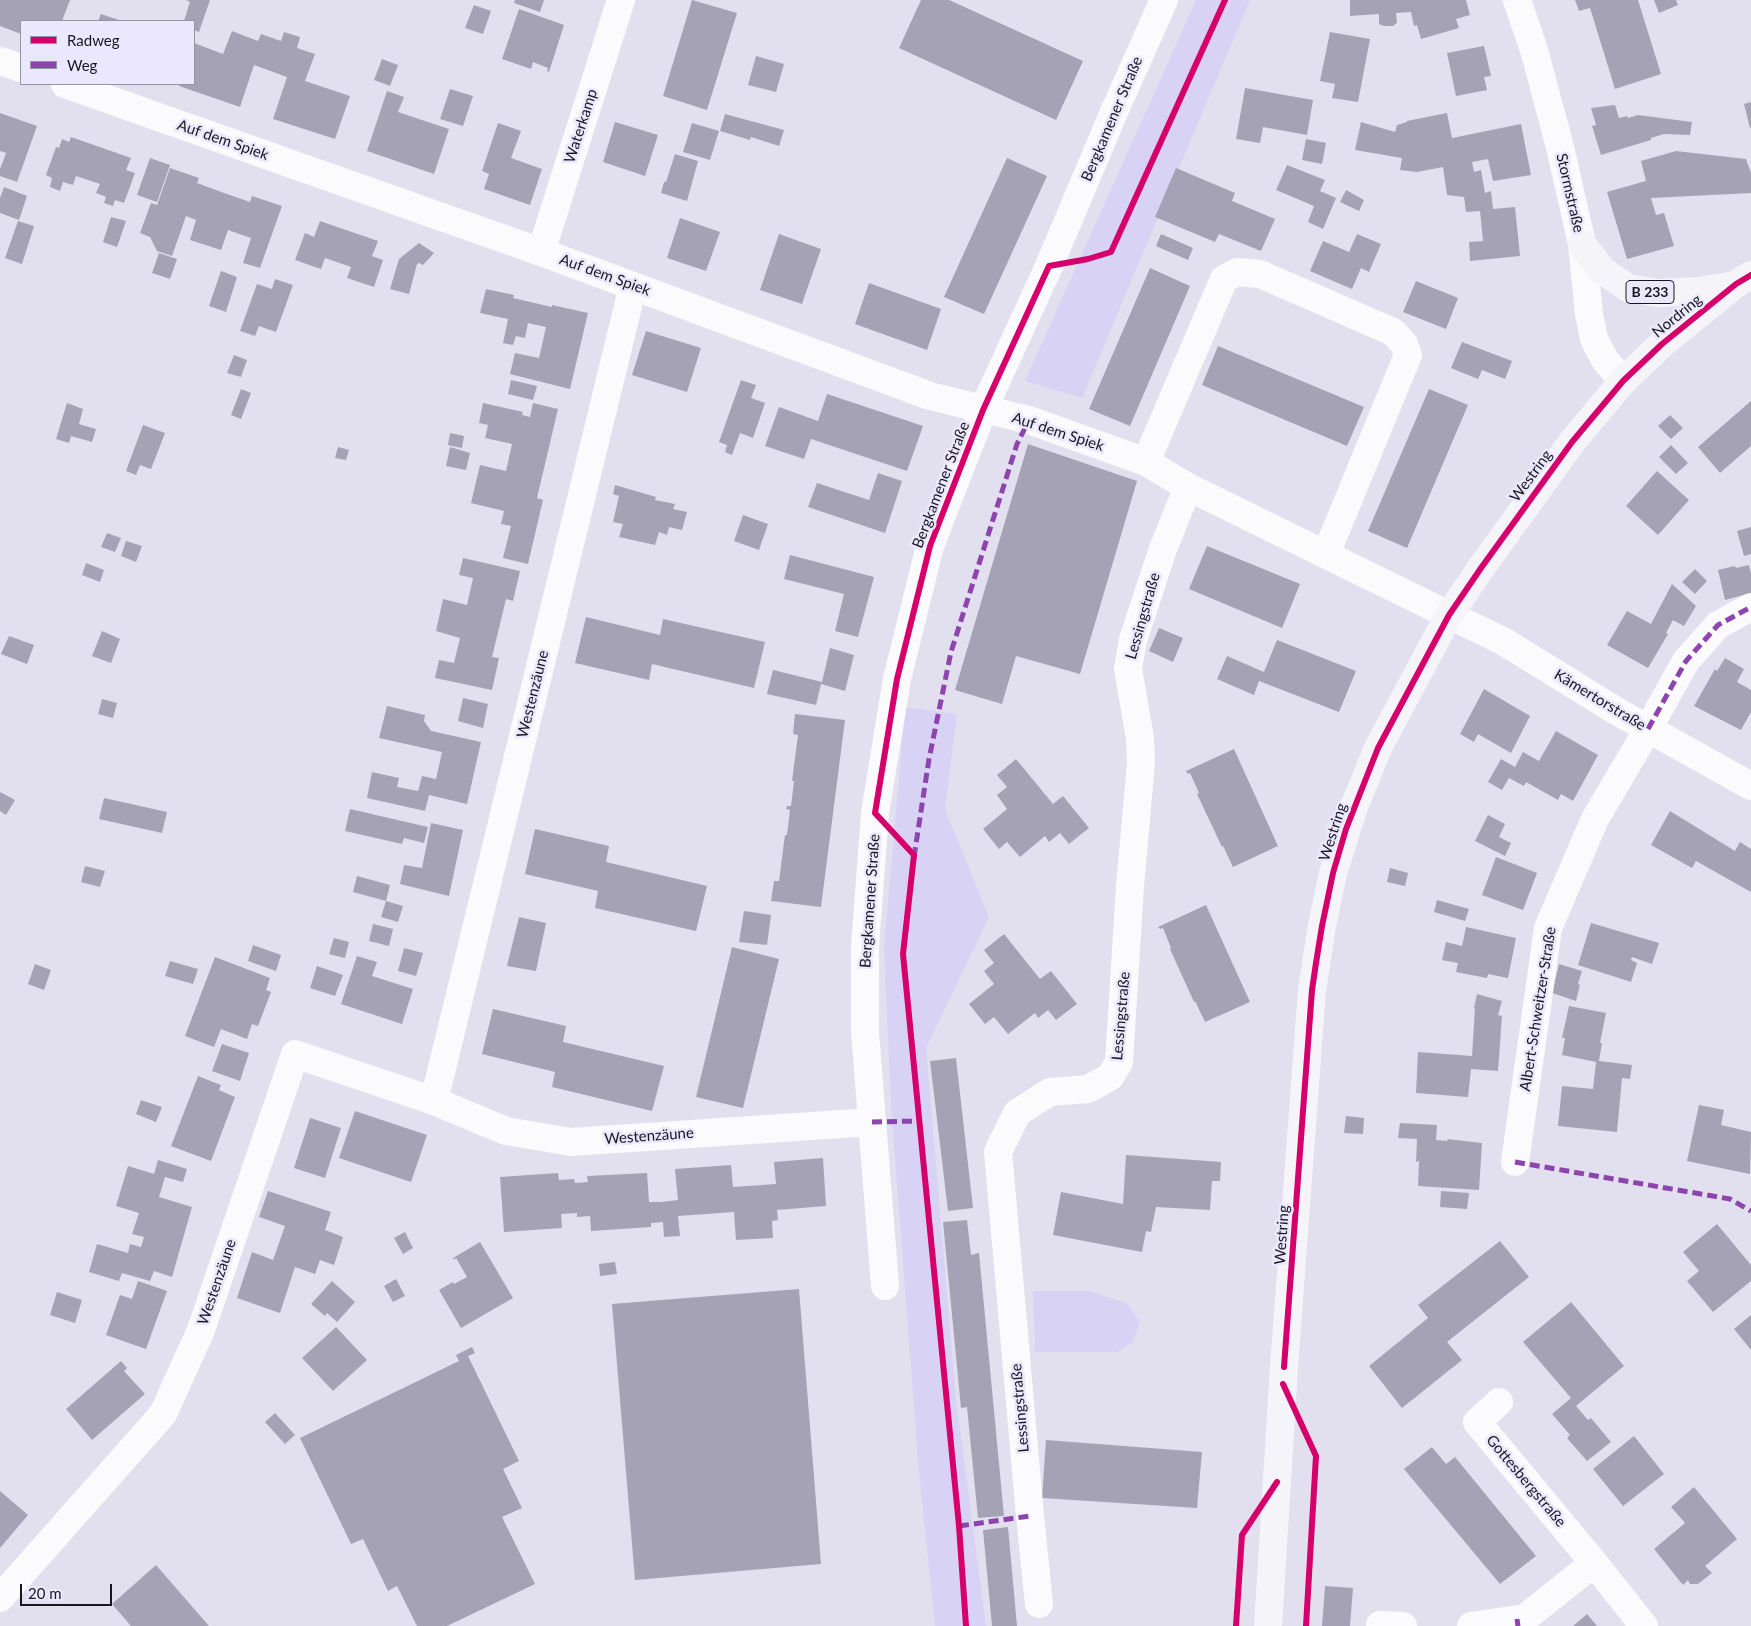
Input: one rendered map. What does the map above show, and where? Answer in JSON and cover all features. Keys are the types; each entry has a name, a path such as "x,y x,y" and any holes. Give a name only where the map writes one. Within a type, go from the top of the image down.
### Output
{"main road":[{"name":"B 233","path":"1582,244 1602,270 1628,288 1658,293 1699,291 1744,280"},
{"name":"Nordring","path":"1624,381 1662,344 1744,280"},
{"name":"Westring","path":"1268,1626 1312,990 1333,873 1346,830 1378,748 1450,615 1481,568 1572,442 1624,381"}],"street":[{"name":"Waterkamp","path":"541,252 621,0"},
{"name":"Bergkamener Straße","path":"885,1286 865,1032 865,946 875,813 897,679 930,546 983,410 1050,266 1114,112 1164,0"},
{"name":"Stormstraße","path":"1517,0 1534,50 1560,147 1582,244 1589,314 1594,339 1605,360 1624,381"},
{"path":"0,61 20,68"},
{"name":"Auf dem Spiek","path":"67,85 541,252 930,396 1029,420 1146,462 1188,487 1450,615"},
{"path":"1146,462 1224,279 1237,272 1260,274 1393,332 1404,344 1408,355 1326,554"},
{"name":"Westenzäune","path":"434,1101 633,286"},
{"name":"Lessingstraße","path":"1039,1604 998,1152 1017,1113 1050,1092 1088,1089 1110,1077 1119,1062 1141,763 1140,738 1128,668 1133,640 1163,549 1188,487"},
{"name":"Albert-Schweitzer-Straße","path":"1515,1162 1548,928 1595,819 1686,661 1718,625 1751,607"},
{"name":"Kämertorstraße","path":"1450,615 1504,641 1588,695 1751,786"},
{"name":"Westenzäune","path":"0,1598 163,1414 201,1330 295,1054 434,1101 506,1131 571,1142 872,1122"},
{"name":"Gottesbergstraße","path":"1499,1402 1477,1422 1644,1626"},
{"path":"1471,1626 1525,1618 1594,1563"}],"shaded area":[{"path":"1196,0 1250,0 1082,398 1025,381"},
{"path":"905,707 957,714 945,809 989,917 926,1048 956,1399 986,1626 935,1626 919,1473 891,1106 884,947"},
{"path":"1033,1291 1089,1291 1127,1303 1140,1322 1133,1342 1117,1352 1035,1352"}],"building":[{"path":"0,0 70,0 62,20 20,20 20,34 0,26"},
{"path":"186,0 210,0 199,32 195,30 195,20 184,20 190,2"},
{"path":"515,0 544,0 540,12 514,3"},
{"path":"692,0 737,13 707,110 663,96"},
{"path":"921,0 949,0 1083,61 1056,120 899,48"},
{"path":"1350,0 1466,0 1470,15 1456,19 1459,28 1421,39 1417,25 1414,26 1411,12 1396,13 1397,23 1393,26 1384,26 1379,24 1379,14 1350,16"},
{"path":"1575,0 1638,0 1661,74 1615,89 1590,8 1579,11"},
{"path":"1654,0 1676,0 1678,5 1659,13"},
{"path":"474,5 491,11 483,34 465,28"},
{"path":"519,9 564,25 549,72 547,71 548,68 533,62 531,69 502,59"},
{"path":"101,14 119,20 98,20"},
{"path":"232,31 258,41 261,34 281,41 284,32 300,37 297,48 315,54 305,81 350,96 335,139 273,119 287,77 254,65 240,107 179,86 195,85 195,43 223,54"},
{"path":"1330,32 1370,39 1358,102 1332,98 1335,84 1320,81"},
{"path":"1484,46 1491,76 1484,77 1487,90 1456,96 1447,53"},
{"path":"756,56 784,64 776,92 748,85"},
{"path":"382,59 398,65 390,86 374,80"},
{"path":"1245,88 1313,100 1307,135 1263,127 1260,143 1236,139"},
{"path":"450,89 473,96 463,126 440,119"},
{"path":"387,91 404,97 398,112 449,129 434,174 367,151"},
{"path":"1751,102 1751,128 1750,128 1744,104"},
{"path":"1615,105 1619,118 1638,115 1692,122 1690,135 1664,134 1651,138 1651,140 1601,155 1592,126 1596,125 1591,108"},
{"path":"0,113 37,126 17,182 0,176 0,169 6,153 0,151"},
{"path":"1447,113 1452,138 1521,124 1531,175 1493,181 1488,159 1472,162 1474,172 1481,170 1485,193 1491,191 1493,209 1515,207 1520,256 1470,261 1469,242 1483,241 1480,211 1466,212 1464,197 1447,195 1443,167 1417,172 1400,170 1402,158 1355,150 1361,122 1395,132 1397,125 1407,121"},
{"path":"725,114 784,130 779,146 751,137 750,140 720,131"},
{"path":"615,122 658,135 645,176 603,162"},
{"path":"498,123 521,131 511,158 542,169 530,205 484,189 489,174 482,171"},
{"path":"692,123 719,131 710,160 683,152"},
{"path":"71,137 131,158 126,170 135,173 124,203 115,200 113,206 104,203 106,197 96,193 100,184 76,176 73,185 63,182 60,191 50,187 52,178 46,175 56,147 59,148 62,139 69,142"},
{"path":"1306,139 1326,143 1322,164 1302,160"},
{"path":"1676,151 1746,159 1751,173 1751,193 1651,198 1656,215 1664,213 1674,246 1627,259 1607,192 1646,181 1641,161"},
{"path":"675,154 698,161 687,201 661,193"},
{"path":"150,158 170,165 157,202 137,195"},
{"path":"1007,158 1047,176 984,314 944,297"},
{"path":"1287,165 1325,180 1320,191 1336,198 1323,229 1308,222 1314,206 1276,190"},
{"path":"170,168 199,178 197,183 250,202 252,196 282,206 260,268 243,263 251,238 228,230 221,250 190,240 196,220 186,216 172,256 157,251 150,237 140,233 151,203 157,205"},
{"path":"1176,168 1235,193 1232,201 1275,219 1261,251 1219,234 1215,242 1155,217"},
{"path":"4,187 27,196 19,220 0,213 0,198"},
{"path":"1346,190 1364,200 1359,211 1340,202"},
{"path":"111,217 126,221 117,247 103,242"},
{"path":"680,218 720,232 706,271 667,258"},
{"path":"18,221 34,226 22,264 5,258"},
{"path":"320,221 378,241 372,256 383,260 374,287 347,278 351,267 325,258 321,269 295,260 305,233 314,237"},
{"path":"779,234 821,249 802,304 760,290"},
{"path":"1161,234 1193,248 1188,260 1156,246"},
{"path":"1357,234 1381,244 1369,272 1361,268 1352,289 1310,271 1323,241 1349,252"},
{"path":"419,243 434,253 423,265 417,264 409,294 390,289 399,259"},
{"path":"159,253 177,259 170,279 152,273"},
{"path":"1150,268 1190,286 1130,426 1089,409"},
{"path":"221,271 237,277 226,312 209,306"},
{"path":"275,279 293,285 276,332 259,326 255,336 240,331 257,284 272,289"},
{"path":"1416,281 1458,298 1446,329 1403,312"},
{"path":"869,283 941,309 927,350 855,324"},
{"path":"486,289 514,295 513,298 588,313 570,389 510,374 515,353 539,358 546,327 528,323 525,338 516,336 513,345 503,343 508,319 480,313"},
{"path":"646,331 701,348 687,392 632,375"},
{"path":"1462,342 1512,361 1505,379 1482,370 1478,379 1451,368"},
{"path":"1218,346 1364,407 1347,446 1202,385"},
{"path":"234,355 247,360 241,377 227,373"},
{"path":"511,380 537,386 533,400 508,394"},
{"path":"741,380 756,385 751,398 765,403 753,438 740,433 732,455 725,452 727,445 719,442"},
{"path":"241,389 251,393 241,419 231,415"},
{"path":"1429,389 1468,405 1407,548 1368,531"},
{"path":"827,394 923,426 907,471 811,439 804,459 765,446 779,407 818,421"},
{"path":"1751,401 1751,446 1720,473 1698,447"},
{"path":"67,403 83,409 79,424 96,429 92,442 71,436 69,443 56,439"},
{"path":"483,403 523,412 522,415 530,417 533,403 558,409 537,498 543,500 528,564 503,558 511,526 501,524 504,511 471,503 480,465 506,471 512,444 485,438 488,425 479,423"},
{"path":"1670,415 1683,428 1671,439 1658,426"},
{"path":"143,425 165,433 151,469 140,465 136,475 126,471"},
{"path":"450,433 464,436 462,448 448,445"},
{"path":"1028,444 1137,481 1080,674 1016,656 1002,704 955,690"},
{"path":"1671,445 1688,463 1676,474 1659,457"},
{"path":"338,447 349,450 346,460 335,458"},
{"path":"450,447 470,453 466,470 446,466"},
{"path":"1657,471 1689,500 1658,535 1626,506"},
{"path":"878,473 902,481 885,533 808,507 817,483 869,500"},
{"path":"615,485 656,497 655,500 675,504 673,509 687,512 682,530 669,527 667,535 659,532 655,545 619,537 623,524 613,522 619,496 613,494"},
{"path":"743,515 768,524 759,550 734,541"},
{"path":"1751,527 1751,554 1744,556 1737,531"},
{"path":"107,533 121,538 115,552 101,547"},
{"path":"126,541 142,546 136,562 121,556"},
{"path":"1207,546 1300,584 1282,628 1189,589"},
{"path":"790,555 874,577 858,637 835,631 844,594 784,579"},
{"path":"463,558 520,571 513,601 506,599 492,657 499,658 492,690 435,678 439,660 454,663 460,638 436,631 443,599 467,605 473,578 459,575"},
{"path":"86,563 104,570 100,582 82,575"},
{"path":"1749,565 1751,593 1725,600 1718,570"},
{"path":"1695,569 1707,581 1695,594 1682,582"},
{"path":"1672,584 1696,606 1684,626 1673,620 1666,633 1668,634 1648,668 1607,645 1627,611 1651,624"},
{"path":"586,617 660,635 663,619 765,642 754,688 652,664 649,680 575,663"},
{"path":"1159,628 1183,638 1173,662 1149,651"},
{"path":"102,631 120,639 111,663 92,656"},
{"path":"9,636 34,645 27,664 1,654"},
{"path":"1277,640 1356,671 1339,712 1259,681 1254,695 1217,679 1227,656 1264,672"},
{"path":"830,648 854,655 845,691 821,684 816,705 767,694 773,670 822,682"},
{"path":"1725,658 1744,669 1737,682 1751,690 1751,712 1741,730 1694,706 1715,669 1717,671"},
{"path":"1484,689 1530,716 1511,753 1478,734 1474,742 1460,734"},
{"path":"463,698 488,704 483,728 458,721"},
{"path":"102,699 117,703 113,718 98,714"},
{"path":"387,706 425,715 424,721 431,731 481,742 467,804 429,795 425,811 367,798 372,772 399,778 397,787 418,791 422,776 436,779 442,752 379,738"},
{"path":"795,714 845,720 821,907 771,901 774,881 779,881 785,835 787,835 790,810 786,809 787,806 791,806 798,735 793,734"},
{"path":"1556,731 1598,755 1573,801 1561,794 1558,800 1526,782 1524,786 1509,778 1502,790 1488,782 1501,759 1515,767 1523,752 1539,761"},
{"path":"1234,749 1278,846 1233,867 1197,794 1199,793 1190,773 1188,774 1186,771"},
{"path":"1016,759 1053,804 1063,796 1089,828 1069,844 1060,833 1049,842 1045,836 1020,857 1007,842 999,849 983,829 1007,809 997,795 1007,787 997,775"},
{"path":"0,792 15,800 6,815 0,811"},
{"path":"104,798 167,812 162,833 99,819"},
{"path":"350,809 428,827 424,843 404,838 402,844 345,831"},
{"path":"1670,811 1735,851 1740,842 1751,849 1751,892 1696,861 1692,868 1651,845"},
{"path":"1488,815 1505,824 1499,837 1511,843 1505,856 1475,841"},
{"path":"431,823 463,830 449,896 400,884 404,865 422,868"},
{"path":"535,829 609,846 606,862 707,886 696,931 595,908 598,891 525,874"},
{"path":"1496,857 1537,873 1523,910 1482,895"},
{"path":"85,866 105,871 100,887 81,882"},
{"path":"1390,868 1408,873 1405,886 1387,882"},
{"path":"357,876 390,885 386,901 353,892"},
{"path":"1437,900 1469,909 1465,921 1434,912"},
{"path":"386,901 403,906 398,922 381,917"},
{"path":"1206,905 1250,1002 1205,1022 1170,949 1163,928 1160,929 1158,927"},
{"path":"744,911 771,915 767,945 739,942"},
{"path":"519,917 546,923 536,971 507,966"},
{"path":"1591,923 1659,943 1652,964 1632,957 1631,960 1637,963 1631,982 1578,965"},
{"path":"373,924 393,929 389,946 369,941"},
{"path":"1466,927 1516,938 1508,978 1488,974 1487,978 1456,972 1458,963 1442,960 1446,942 1462,946"},
{"path":"1004,934 1040,979 1051,971 1077,1004 1056,1020 1048,1010 1038,1018 1035,1013 1008,1034 994,1017 985,1024 969,1004 994,984 984,971 994,963 984,950"},
{"path":"334,938 349,942 345,958 329,954"},
{"path":"253,945 281,955 276,971 248,961"},
{"path":"732,947 779,959 743,1108 696,1097"},
{"path":"404,948 423,953 416,976 398,971"},
{"path":"357,956 377,962 372,976 413,989 402,1024 341,1004"},
{"path":"215,957 270,978 266,990 271,992 258,1026 252,1024 247,1039 221,1029 214,1047 185,1036"},
{"path":"170,961 198,969 193,984 165,976"},
{"path":"35,964 51,970 44,990 28,984"},
{"path":"1559,964 1582,971 1576,1001 1552,993"},
{"path":"317,966 343,975 335,996 310,988"},
{"path":"1477,994 1502,1001 1498,1015 1502,1016 1498,1071 1471,1069 1468,1097 1416,1093 1418,1052 1472,1056 1474,1008"},
{"path":"1569,1006 1606,1013 1600,1043 1602,1043 1599,1061 1632,1065 1630,1079 1622,1078 1617,1132 1558,1126 1562,1086 1593,1089 1596,1062 1562,1055 1565,1038 1562,1038"},
{"path":"493,1009 566,1026 563,1042 664,1066 652,1111 552,1087 555,1072 482,1054"},
{"path":"222,1044 249,1053 240,1081 212,1071"},
{"path":"956,1058 973,1208 948,1211 930,1061"},
{"path":"198,1076 221,1085 219,1090 235,1097 211,1161 171,1146"},
{"path":"141,1100 162,1107 156,1122 136,1114"},
{"path":"1699,1105 1724,1110 1721,1125 1751,1132 1750,1174 1687,1161"},
{"path":"355,1111 427,1135 411,1182 339,1158"},
{"path":"1346,1116 1364,1118 1363,1134 1344,1133"},
{"path":"310,1118 341,1128 325,1178 294,1168"},
{"path":"1400,1123 1437,1125 1436,1140 1448,1141 1447,1139 1482,1143 1479,1190 1418,1186 1419,1161 1416,1162 1417,1139 1398,1138"},
{"path":"1126,1155 1221,1162 1220,1181 1212,1181 1210,1210 1156,1207 1151,1232 1146,1231 1142,1252 1053,1235 1061,1192 1123,1204"},
{"path":"823,1158 826,1206 777,1210 778,1220 772,1221 773,1238 736,1240 734,1212 678,1216 680,1236 664,1237 663,1222 651,1223 651,1227 591,1231 590,1216 577,1217 577,1213 561,1214 562,1228 504,1232 500,1177 558,1173 559,1180 574,1179 575,1183 588,1182 587,1176 647,1173 649,1202 661,1202 678,1200 675,1169 731,1165 733,1187 776,1184 774,1162"},
{"path":"158,1160 187,1169 183,1182 165,1177 159,1197 192,1207 172,1277 154,1271 150,1281 122,1273 119,1281 89,1272 97,1244 128,1253 130,1244 141,1247 144,1237 132,1234 139,1213 116,1206 128,1166 154,1174"},
{"path":"268,1191 331,1212 325,1230 343,1237 334,1265 320,1260 315,1274 295,1267 280,1313 237,1298 252,1252 273,1260 285,1226 259,1217"},
{"path":"1441,1191 1469,1193 1467,1209 1440,1207"},
{"path":"967,1220 971,1255 979,1253 1004,1516 978,1518 967,1407 961,1408 943,1222"},
{"path":"1717,1224 1751,1265 1751,1281 1713,1312 1687,1281 1699,1271 1683,1252"},
{"path":"405,1232 413,1248 403,1254 394,1238"},
{"path":"1500,1241 1529,1277 1447,1342 1462,1360 1402,1408 1369,1366 1428,1318 1418,1305"},
{"path":"480,1242 513,1298 461,1328 439,1290 467,1277 456,1258 454,1260 453,1258"},
{"path":"615,1262 617,1274 600,1276 599,1264"},
{"path":"396,1279 405,1296 393,1302 384,1286"},
{"path":"138,1281 167,1291 146,1349 106,1335 120,1295 132,1299"},
{"path":"332,1281 355,1302 337,1322 327,1313 325,1316 311,1304"},
{"path":"799,1289 821,1564 635,1580 612,1304"},
{"path":"57,1292 82,1300 75,1323 50,1315"},
{"path":"1571,1302 1624,1366 1576,1406 1588,1420 1591,1418 1611,1442 1587,1461 1567,1438 1570,1435 1552,1414 1571,1398 1523,1342"},
{"path":"1751,1315 1751,1350 1734,1329"},
{"path":"336,1327 367,1360 333,1391 302,1358"},
{"path":"472,1347 475,1353 468,1356 519,1461 503,1469 522,1508 502,1517 535,1584 447,1626 417,1626 397,1586 388,1591 363,1539 351,1544 300,1438 459,1361 456,1355"},
{"path":"121,1361 127,1368 124,1371 145,1394 92,1440 66,1409"},
{"path":"275,1413 295,1435 285,1444 265,1422"},
{"path":"1634,1436 1664,1474 1623,1506 1593,1469"},
{"path":"1046,1440 1202,1452 1197,1508 1042,1498"},
{"path":"1432,1447 1446,1464 1455,1457 1536,1556 1500,1584 1404,1469"},
{"path":"1694,1487 1737,1539 1705,1566 1712,1573 1698,1584 1690,1584 1688,1580 1683,1585 1654,1549 1685,1523 1671,1507"},
{"path":"0,1491 28,1515 0,1548"},
{"path":"1008,1527 1017,1626 992,1626 983,1530"},
{"path":"156,1565 209,1626 131,1626 112,1604"},
{"path":"1325,1586 1353,1588 1350,1626 1322,1626"},
{"path":"1587,1614 1597,1626 1573,1626"}],"marked path":[{"path":"914,857 929,759 951,652 1017,444 1029,420"},
{"path":"1648,729 1686,661 1718,625 1751,607"},
{"path":"872,1122 919,1121"},
{"path":"1515,1162 1730,1199 1751,1211"},
{"path":"959,1526 1030,1516"},
{"path":"1517,1619 1518,1626"}],"cycle path":[{"path":"966,1626 959,1526 903,954 914,855 875,813 897,679 930,546 983,410 1049,266 1088,259 1111,252 1225,0"},
{"path":"1284,1367 1312,990 1316,963 1333,873 1346,829 1378,748 1449,615 1572,442 1623,381 1662,344 1736,284 1751,275"},
{"path":"1283,1384 1316,1456 1306,1626"},
{"path":"1236,1626 1242,1535 1277,1482"}]}
